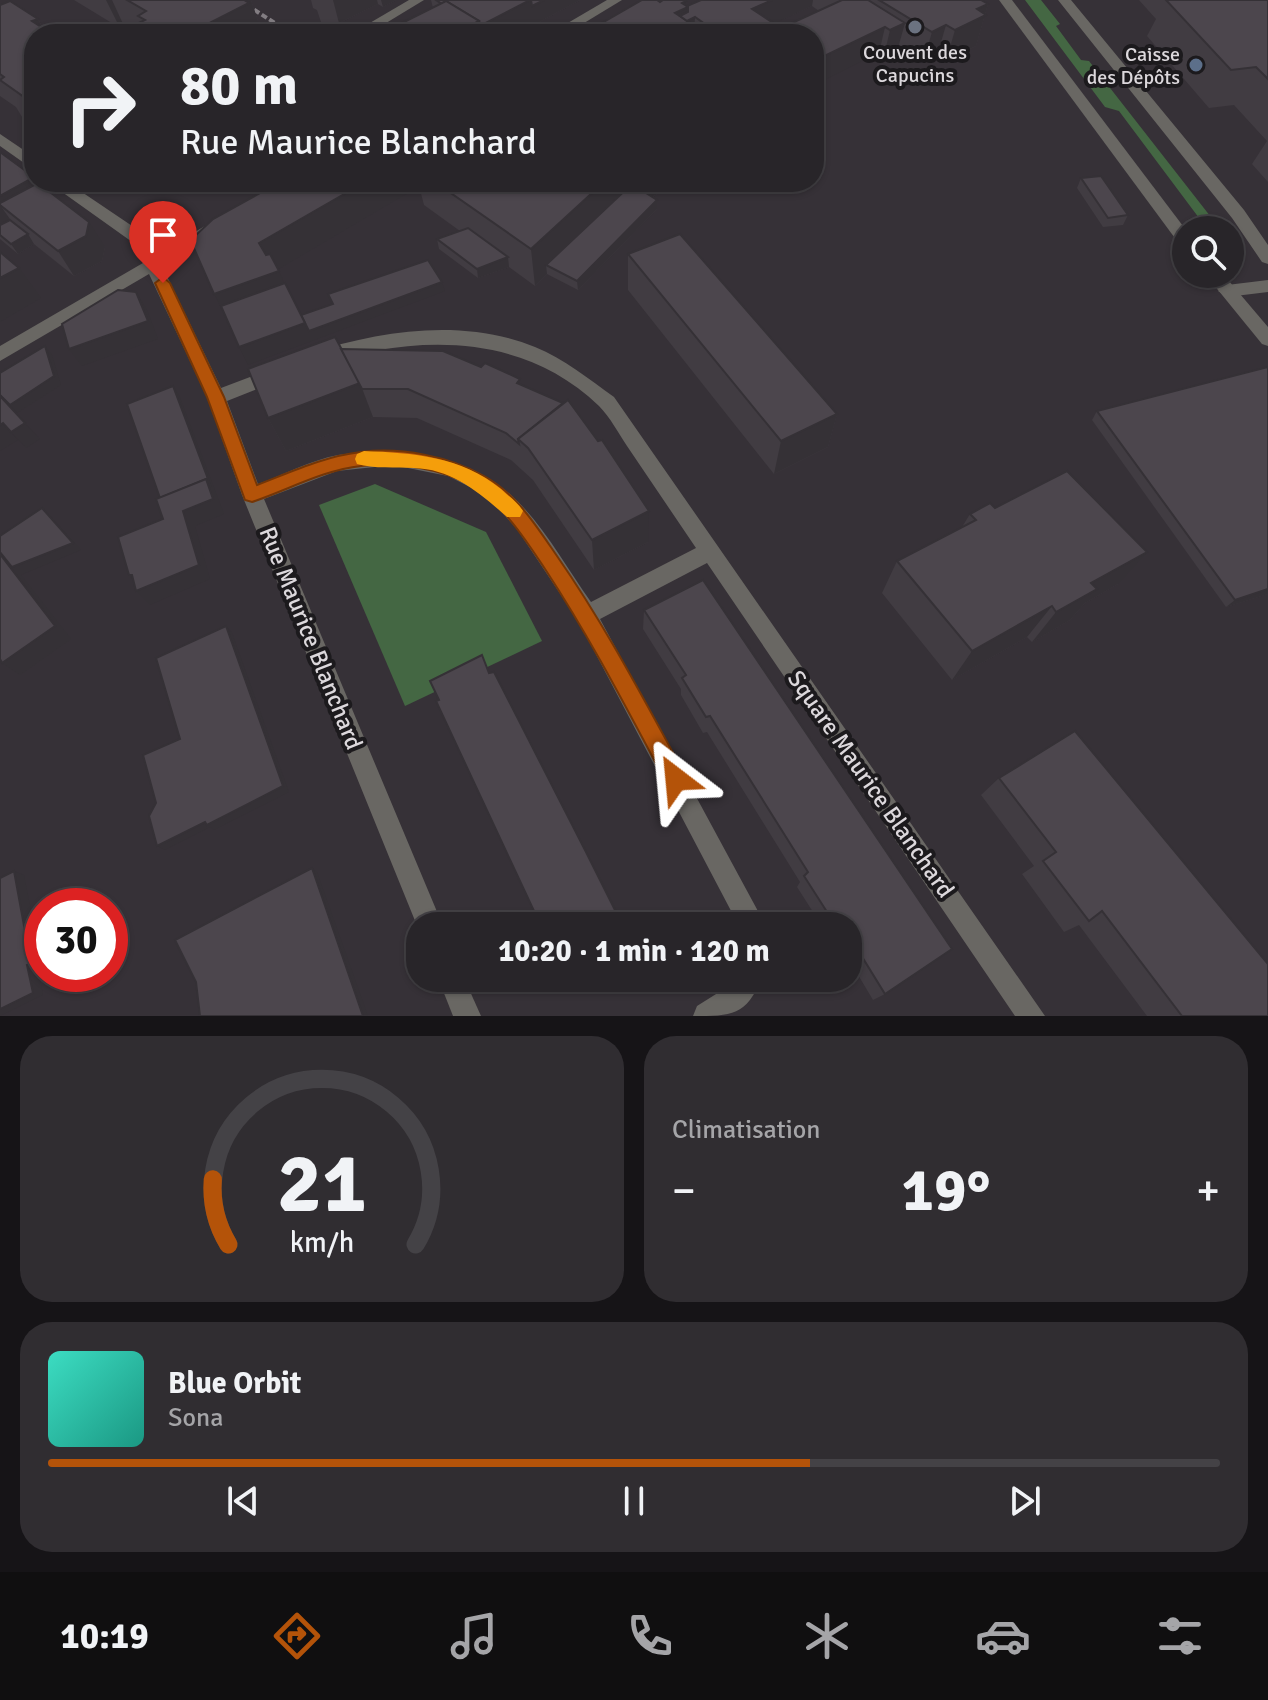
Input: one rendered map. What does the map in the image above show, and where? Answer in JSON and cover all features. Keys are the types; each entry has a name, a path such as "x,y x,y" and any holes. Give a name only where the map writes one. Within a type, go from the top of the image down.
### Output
{"street":[{"path":"376,24 418,0"},
{"path":"574,24 616,0"},
{"path":"1005,0 1172,222"},
{"path":"1064,0 1238,214 1268,258"},
{"path":"0,139 24,157"},
{"name":"Rue Maurice Blanchard","path":"71,192 141,240 149,252 150,263 216,397 252,495 424,912"},
{"path":"0,354 150,263 234,217"},
{"path":"1227,291 1268,286"},
{"path":"1225,288 1268,339"},
{"name":"Square Maurice Blanchard","path":"216,397 348,346 442,336 515,347 554,364 607,402 1031,1016"},
{"path":"252,495 336,463 365,458 420,461 451,469 479,482 503,500 524,523 587,615 746,912"},
{"path":"587,615 710,551"},
{"path":"457,992 467,1016"},
{"path":"707,1016 742,992"}],"path":[{"path":"239,0 276,24"}],"green space":[{"path":"1025,0 1041,0 1060,24 1056,26 1081,60 1089,61 1210,216 1198,216 1119,111 1105,107"},
{"path":"375,484 486,532 542,641 405,706 319,505"}],"building":[{"path":"127,0 244,0 249,3 208,24 137,24 145,20 138,16 146,11"},
{"path":"436,0 530,0 484,24 446,1 442,4"},
{"path":"642,0 684,0 682,3 688,7 675,13 692,24 600,24"},
{"path":"701,0 772,0 752,9 775,24 705,24 695,17 687,21 680,16 688,12 687,6"},
{"path":"842,0 868,0 905,23 890,30 885,27 824,56 824,24 790,24"},
{"path":"879,0 981,0 988,4 977,9 986,15 955,30 946,25 932,32"},
{"path":"1166,0 1268,0 1268,79 1256,67 1231,70"},
{"path":"10,1 38,19 32,21 37,24 24,24 24,97 0,80 4,77 0,74 0,5"},
{"path":"446,1 479,21 473,24 400,24"},
{"path":"0,152 24,170 24,183 0,196"},
{"path":"1101,176 1128,215 1108,218 1081,178"},
{"path":"24,190 50,192 89,222 86,236 58,251 0,203"},
{"path":"262,192 348,192 259,243 266,255 270,254 279,271 214,294 193,246 195,236 213,219"},
{"path":"449,192 593,192 531,249"},
{"path":"623,192 647,192 657,200 577,281 546,265"},
{"path":"10,220 28,234 11,244 0,235 0,225"},
{"path":"468,228 508,257 477,269 437,239"},
{"path":"680,234 837,414 781,441 628,254"},
{"path":"0,252 19,268 0,278"},
{"path":"428,260 442,282 309,331 301,315 333,304 328,294"},
{"path":"285,283 305,323 239,347 221,306"},
{"path":"118,290 136,292 148,321 69,349 62,324"},
{"path":"335,337 360,383 268,418 248,369"},
{"path":"45,346 54,376 10,405 0,395 0,373"},
{"path":"341,349 443,351 481,367 485,363 520,379 517,383 563,403 518,439 519,444 506,433 408,389 362,389"},
{"path":"1268,367 1268,589 1235,600 1097,411"},
{"path":"173,386 211,487 206,479 160,498 127,404"},
{"path":"0,396 25,423 11,432 3,423 0,425"},
{"path":"568,400 598,441 602,440 649,511 592,540 528,448 518,439"},
{"path":"1067,471 1147,552 1091,583 1097,589 1056,612 1052,606 972,651 897,561 976,520 970,514 990,503 995,508"},
{"path":"206,479 213,499 183,511 199,565 136,591 118,537 163,519 156,499"},
{"path":"42,508 73,543 12,567 0,552 0,536"},
{"path":"0,554 55,626 2,663 0,659"},
{"path":"703,580 952,949 885,994 862,957 862,912 827,912 804,876 808,872 710,716 706,717 682,678 686,675 644,610"},
{"path":"226,626 283,786 207,825 205,822 157,846 149,816 156,803 143,755 180,739 156,658"},
{"path":"482,655 489,673 494,672 616,912 534,912 436,701 439,700 430,681"},
{"path":"1075,731 1268,964 1268,1016 1182,1016 1102,911 1089,921 1043,861 1056,852 999,778"},
{"path":"312,868 363,1016 200,1016 196,982 175,940"},
{"path":"14,871 24,926 24,992 33,993 0,1009 0,878"}],"slow traffic":[{"path":"364,459 393,457 451,469 479,482 514,511"}],"place":[{"name":"Couvent des Capucins","path":"915,27"},
{"name":"Caisse des Dépôts","path":"1196,65"}],"route":[{"path":"163,283 216,397 252,495 336,463 365,458 393,457 420,461 451,469 479,482 503,500 524,523 587,615 676,779"}]}
